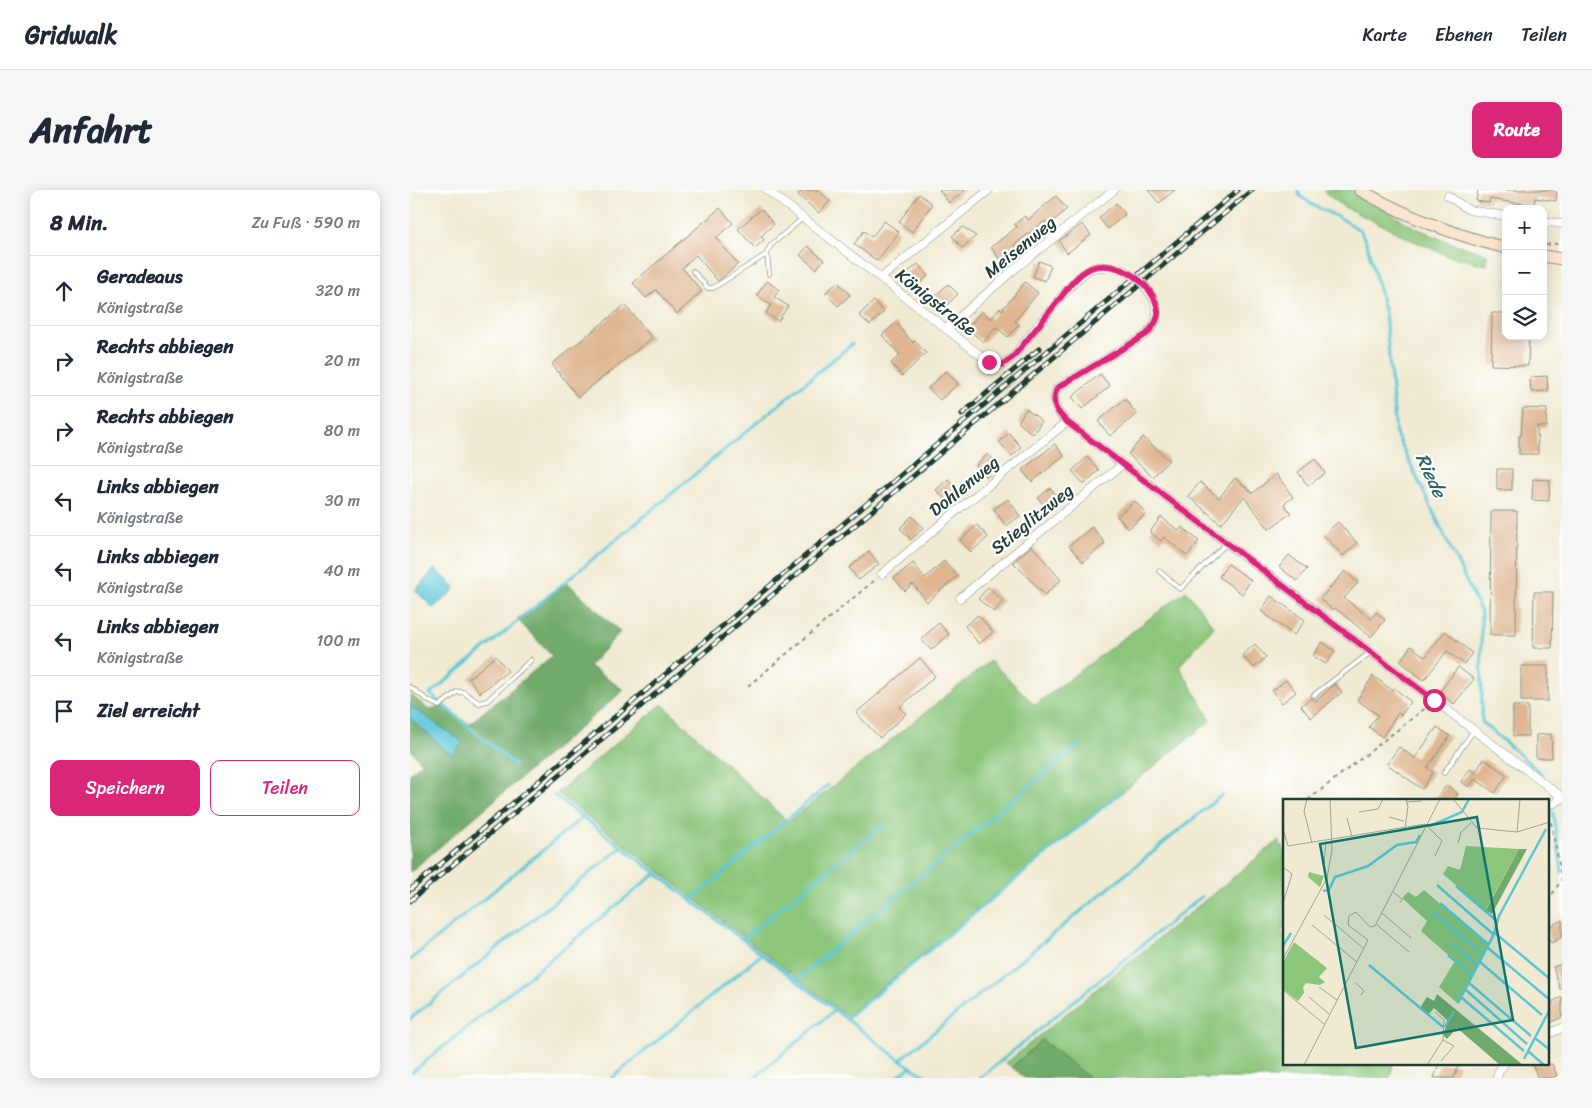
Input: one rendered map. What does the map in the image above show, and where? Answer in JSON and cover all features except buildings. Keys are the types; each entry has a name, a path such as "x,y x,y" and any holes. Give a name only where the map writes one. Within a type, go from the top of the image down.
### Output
{"main road":[{"path":"1360,190 1433,225 1502,247"},
{"path":"1547,257 1562,259"}],"street":[{"name":"Königstraße","path":"766,190 989,362 1002,365 1013,357 1077,278 1092,268 1106,266 1123,270 1141,281 1154,299 1158,312 1155,324 1147,334 1057,388 1054,405 1058,413 1067,422 1562,798"},
{"path":"881,278 988,190"},
{"name":"Meisenweg","path":"946,329 1017,267 1114,190"},
{"path":"1448,196 1469,210 1502,215"},
{"path":"1547,222 1562,224"},
{"name":"Dohlenweg","path":"882,574 1067,422"},
{"name":"Stieglitzweg","path":"960,598 1123,464"},
{"path":"1550,807 1562,798"},
{"path":"1550,1033 1562,1028"},
{"path":"1497,1078 1503,1066"}],"lane":[{"path":"769,274 767,254 771,245 803,218"},
{"path":"693,271 708,288 713,288 767,254"},
{"path":"1159,572 1180,589 1227,543"},
{"path":"1314,694 1371,652"},
{"path":"410,687 439,706 457,692 463,692 478,703 487,701 531,660"},
{"path":"1444,773 1474,730"}],"path":[{"path":"1547,244 1562,242"},
{"path":"748,686 882,574"},
{"path":"1309,799 1434,700"},
{"path":"1550,818 1562,878 1550,898"}],"green space":[{"path":"1325,190 1352,190 1410,225 1445,241 1487,254 1487,265 1448,256 1405,237 1344,207 1324,192"},
{"path":"568,583 620,632 589,666 624,690 410,872 410,773 422,763 410,749 410,694 429,710 441,705 469,724 552,656 517,619"},
{"path":"1186,591 1214,627 1179,666 1211,720 846,1016 557,793 662,704 788,822 990,661 1035,705"},
{"path":"1279,840 1279,844 1283,847 1283,930 1281,933 1283,934 1283,1066 1393,1066 1390,1078 1089,1078 1042,1040 1012,1067 1006,1063"},
{"path":"1042,1040 1089,1078 1025,1078 1012,1067"}],"water":[{"path":"435,569 455,587 452,592 433,608 415,590"},
{"path":"410,706 463,742 452,755 410,718"}],"waterway":[{"name":"Riede","path":"1298,190 1300,196 1313,205 1360,230 1367,244 1385,313 1396,434 1481,612 1482,722 1543,775"},
{"path":"515,765 430,694 852,344"},
{"path":"796,980 1081,743"},
{"path":"691,900 828,785"},
{"path":"846,1019 1120,793"},
{"path":"554,795 900,1060 929,1078"},
{"path":"900,1060 1222,795"},
{"name":"Riede","path":"1553,812 1562,872"},
{"path":"410,960 583,817"},
{"path":"743,939 883,825"},
{"path":"410,1019 622,847"},
{"path":"410,1074 656,873"},
{"path":"980,1078 1202,896"},
{"path":"612,1078 762,954"},
{"path":"754,1078 835,1010"},
{"path":"896,1078 910,1067"}],"railway":[{"path":"410,890 1238,190"},
{"path":"410,901 1252,190"},
{"path":"962,414 1040,348"}],"route":[{"path":"989,362 1002,365 1013,357 1077,278 1092,268 1106,266 1123,270 1141,281 1154,299 1158,312 1155,324 1147,334 1057,388 1054,405 1058,413 1067,422 1434,700"}]}
